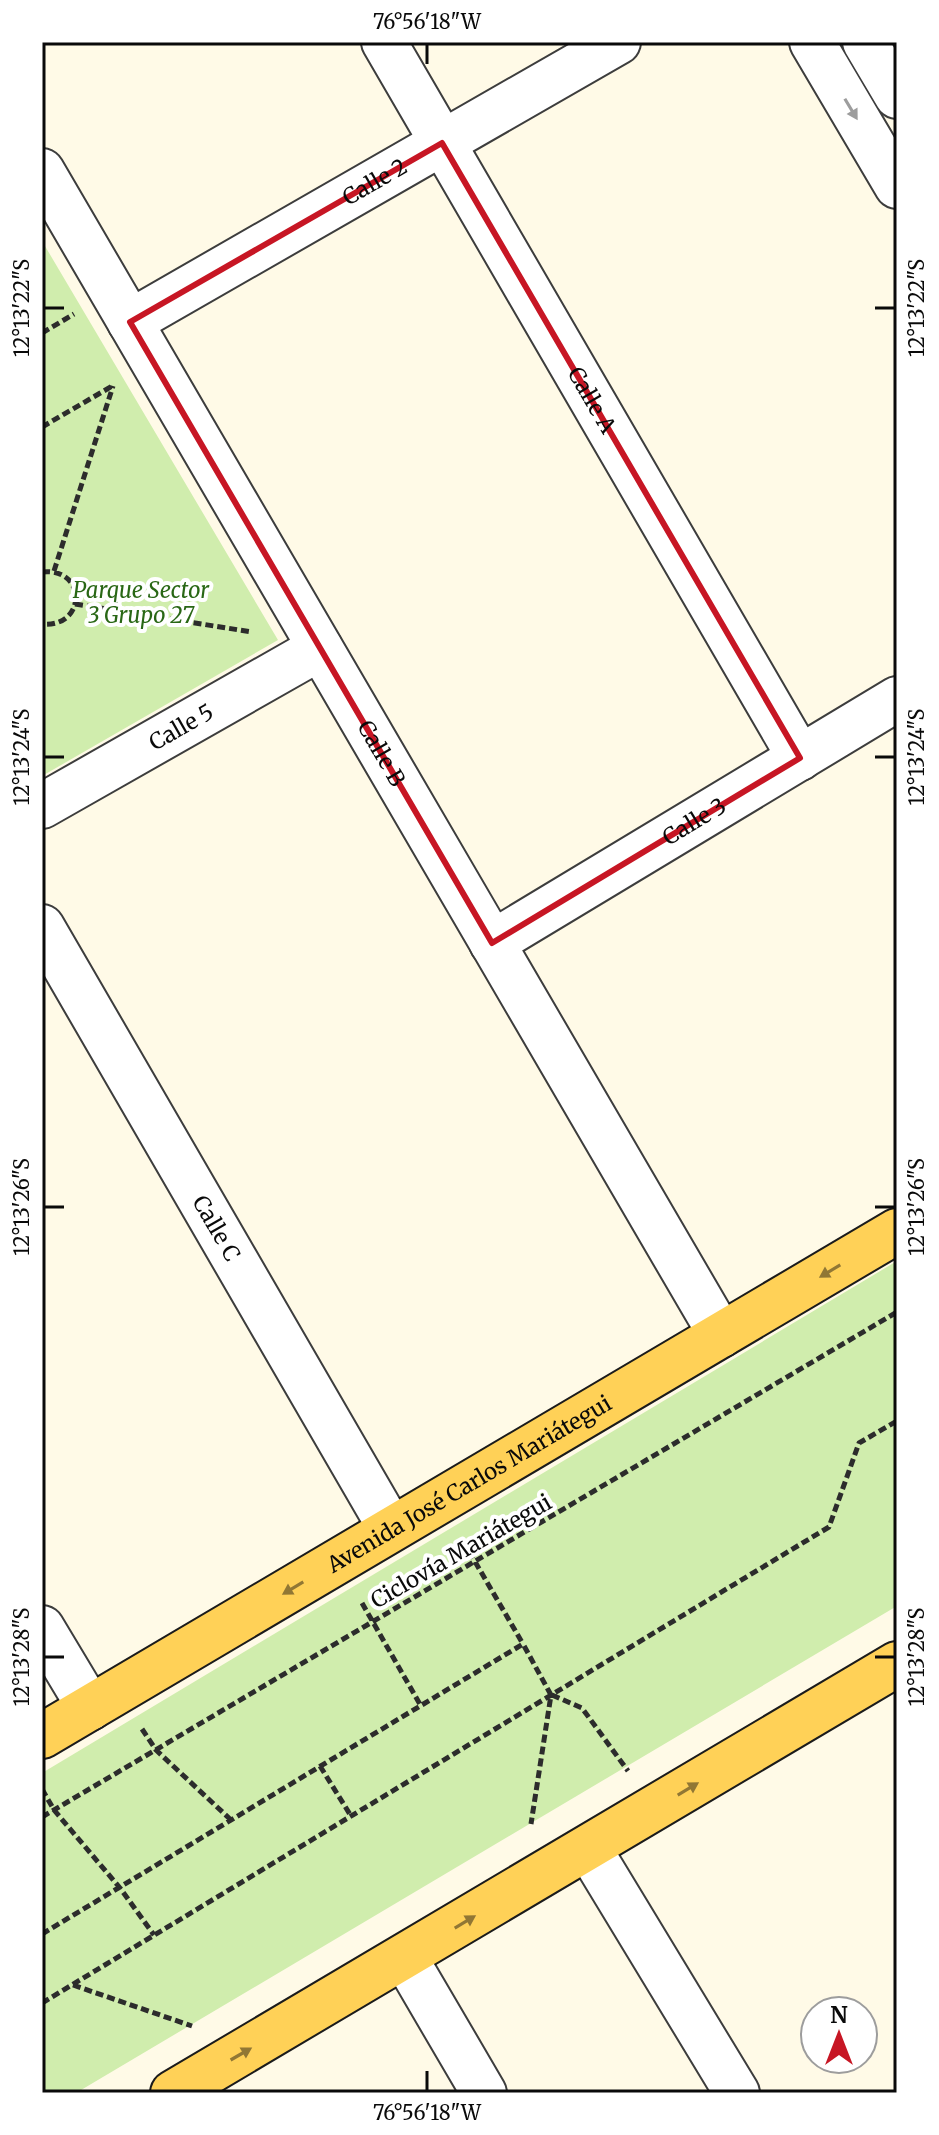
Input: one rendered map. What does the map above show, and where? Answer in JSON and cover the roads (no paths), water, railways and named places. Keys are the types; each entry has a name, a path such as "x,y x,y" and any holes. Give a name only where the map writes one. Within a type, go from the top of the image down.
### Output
{"main road":[{"name":"Avenida José Carlos Mariátegui","path":"42,1736 897,1231"},
{"path":"173,2093 897,1664"}],"street":[{"name":"Calle A","path":"384,42 800,758"},
{"name":"Calle 2","path":"130,322 618,42"},
{"path":"812,42 897,186"},
{"path":"865,42 897,96"},
{"name":"Calle B","path":"42,171 721,1335"},
{"name":"Calle 5","path":"42,806 320,648"},
{"name":"Calle 3","path":"492,943 897,699"},
{"name":"Calle C","path":"42,927 391,1529"},
{"path":"42,1628 104,1699"},
{"path":"589,1849 737,2093"},
{"path":"405,1958 484,2093"}],"park label":[{"name":"Parque Sector 3 Grupo 27","path":"141,602"}]}
